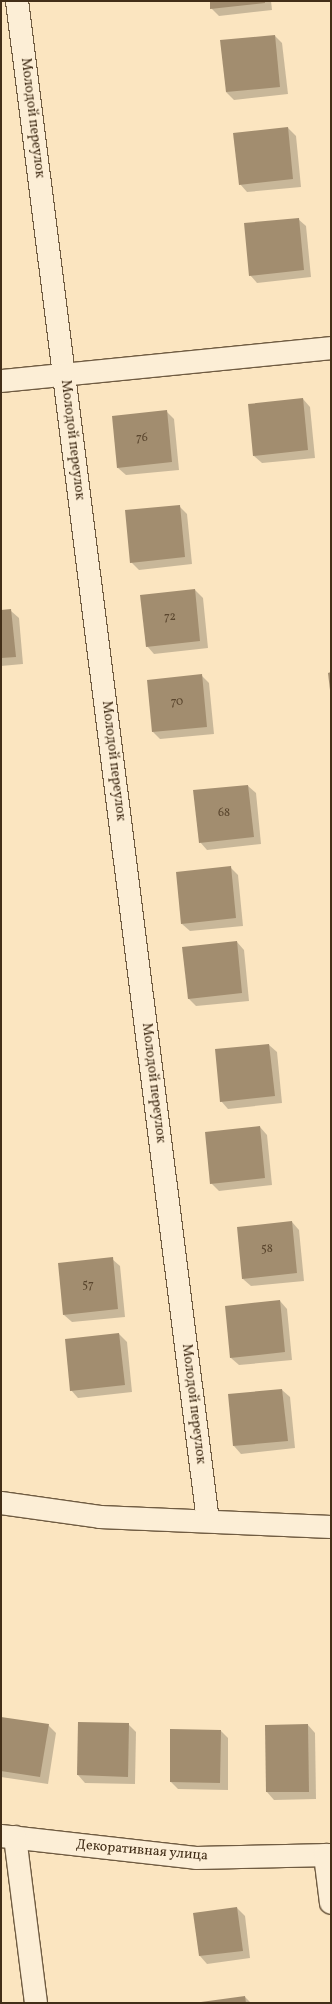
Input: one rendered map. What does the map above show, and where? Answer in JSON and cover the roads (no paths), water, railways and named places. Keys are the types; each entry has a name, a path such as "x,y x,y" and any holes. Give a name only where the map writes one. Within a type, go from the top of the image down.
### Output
{"street":[{"name":"Молодой переулок","path":"17,1 208,1521"},
{"path":"1,381 331,348"},
{"path":"1,1503 100,1517 331,1527"},
{"path":"8,1837 36,2003"},
{"name":"Декоративная улица","path":"8,1837 196,1858 328,1855"},
{"path":"328,1855 331,1903"}]}
